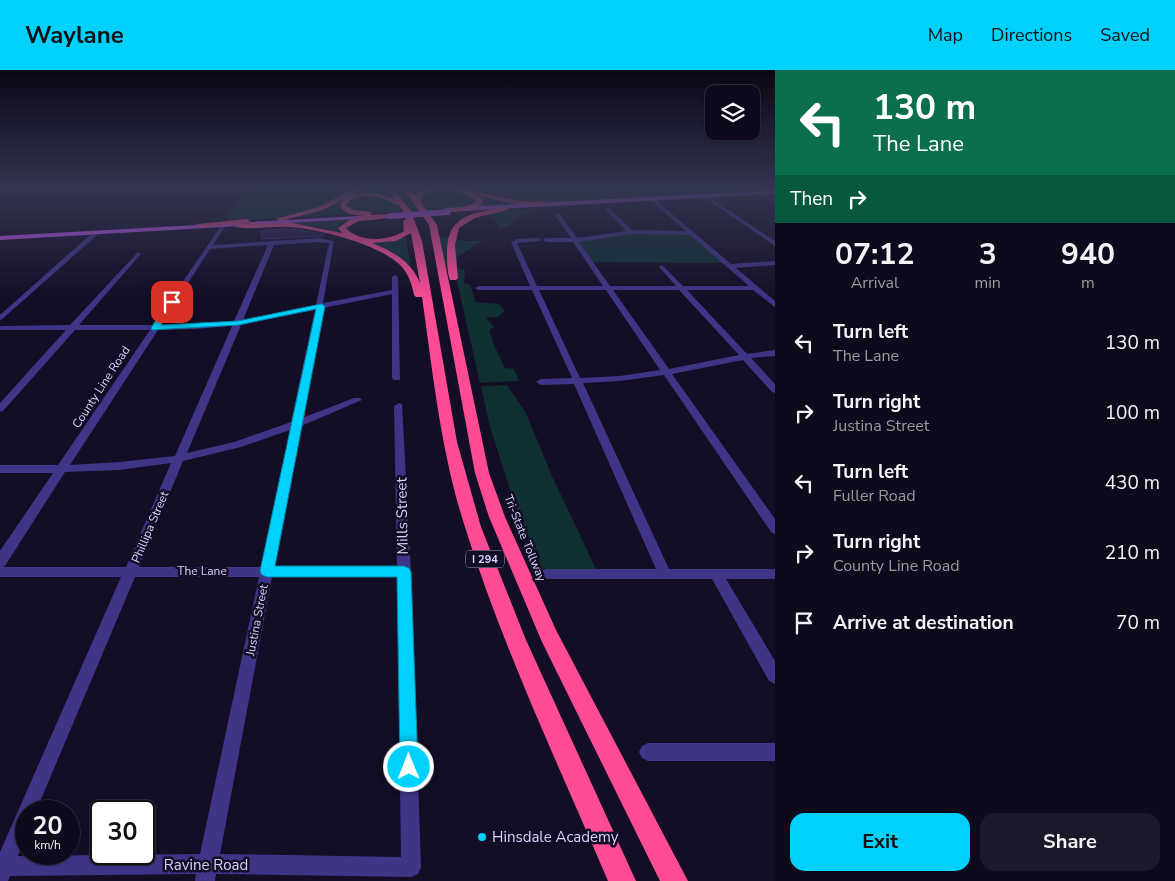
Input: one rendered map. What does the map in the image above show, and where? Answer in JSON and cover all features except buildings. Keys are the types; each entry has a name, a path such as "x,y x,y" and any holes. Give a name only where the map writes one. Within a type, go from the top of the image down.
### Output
{"highway":[{"path":"300,226 322,229 395,257 406,266 413,277 429,330 434,337"},
{"path":"344,226 342,228 346,234 359,238 387,240 400,238 408,232 407,226"},
{"name":"Tri-State Tollway","path":"415,226 450,442 473,527 516,640 622,881"},
{"name":"Tri-State Tollway","path":"433,226 482,473 497,517 549,636 674,881"},
{"path":"452,315 454,287 451,236 457,226"}],"main road":[{"path":"0,238 69,234 94,228 126,230 202,226"}],"street":[{"name":"County Line Road","path":"0,562 221,226"},
{"path":"565,226 775,528"},
{"path":"624,226 630,232"},
{"path":"683,226 775,305"},
{"path":"749,226 775,244"},
{"path":"0,319 94,235 94,228"},
{"path":"546,240 575,240 630,232 691,233"},
{"name":"Justina Street","path":"207,872 321,306 332,242 319,240 272,243"},
{"path":"538,240 514,242 666,574"},
{"path":"208,247 272,243"},
{"name":"Phillipa Street","path":"33,800 272,243"},
{"path":"0,409 138,254"},
{"path":"730,266 775,263"},
{"path":"662,266 775,390"},
{"path":"394,277 396,378"},
{"path":"479,288 756,288"},
{"path":"0,328 155,328 238,323 395,291"},
{"path":"541,382 578,381 667,372 744,356 775,353"},
{"path":"0,469 61,470 127,466 179,459 236,445 358,400"},
{"name":"Mills Street","path":"399,406 411,867"},
{"name":"The Lane","path":"0,572 404,572"},
{"path":"547,574 775,574"},
{"path":"716,574 775,676"},
{"path":"648,752 775,752"},
{"name":"Phillipa Street","path":"1,869 15,839"},
{"name":"Ravine Road","path":"1,869 207,872 411,867"}],"green space":[{"path":"308,226 339,226 337,228 340,232 338,232"},
{"path":"498,226 508,226 501,230"},
{"path":"632,233 689,234 723,263 593,262 579,242"},
{"path":"406,237 411,267 400,257 364,241 390,242"},
{"path":"443,237 467,241 482,241 448,263 445,270 438,238"},
{"path":"456,269 465,270 464,283 470,285 476,302 499,304 505,311 498,317 486,318 494,327 489,330 505,368 514,369 519,381 480,383 455,273"},
{"path":"507,385 526,413 552,476 596,569 543,570 518,514 490,427 481,386"}],"place":[{"name":"Hinsdale Academy","path":"482,837"}],"route":[{"path":"172,302 155,328 238,323 321,306 267,571 404,572 409,767"}]}
